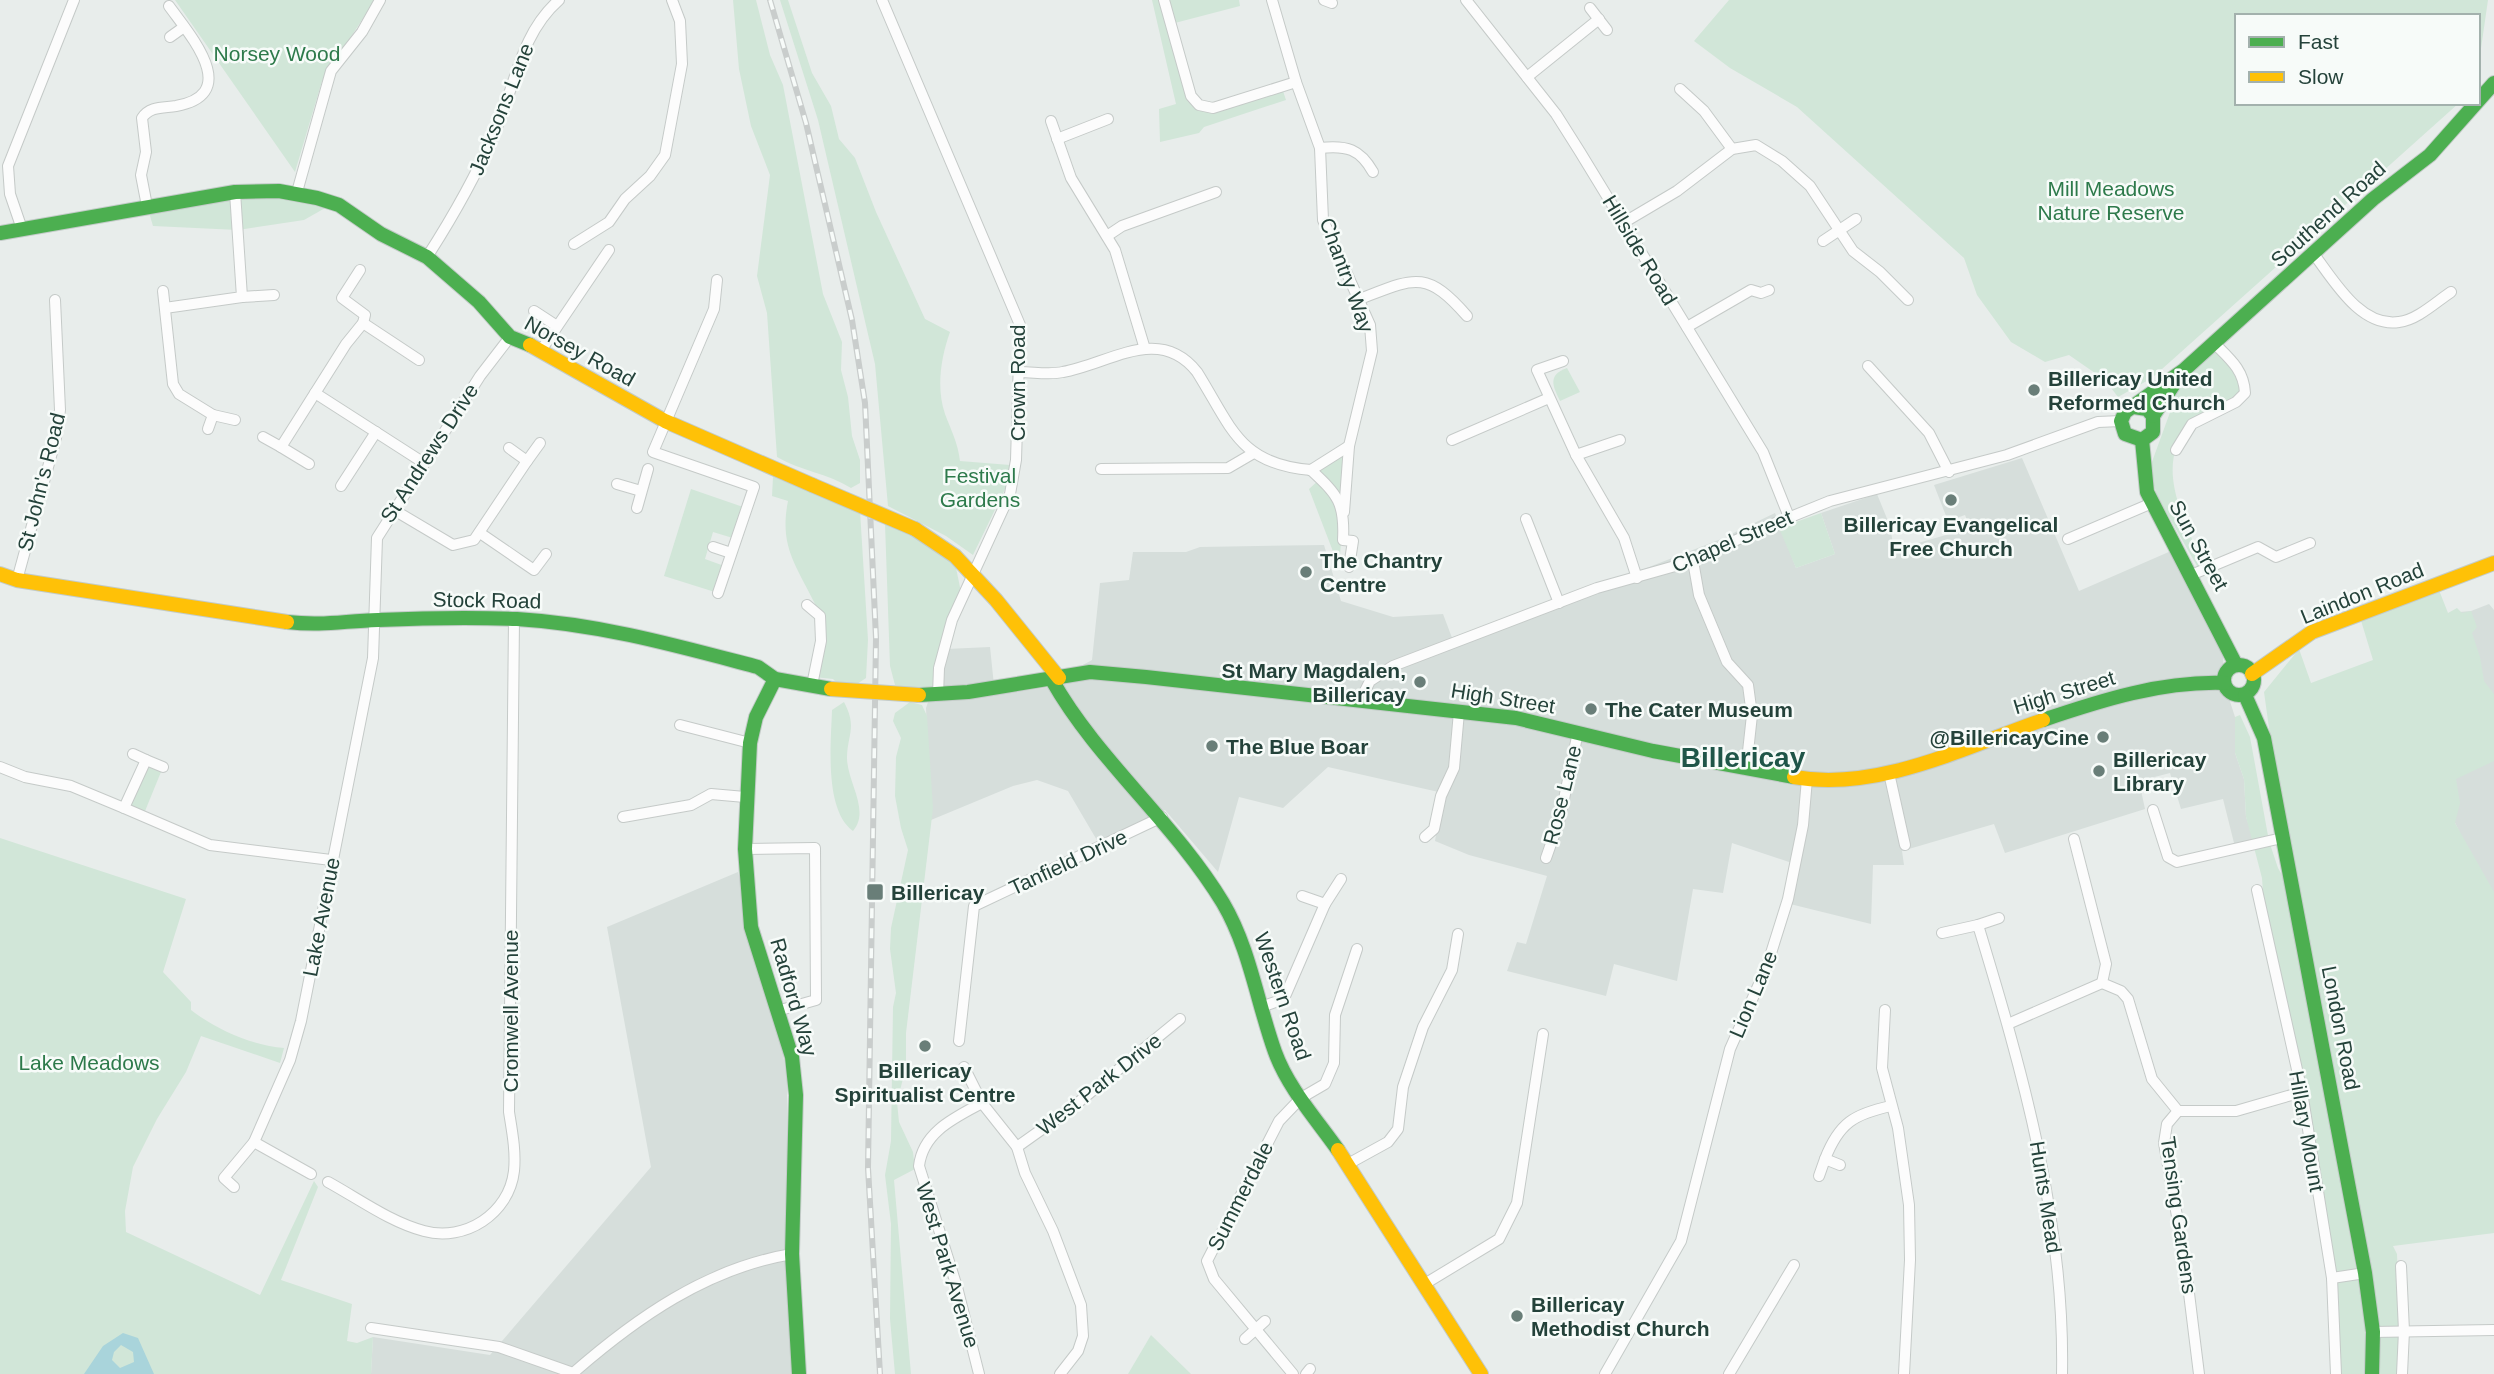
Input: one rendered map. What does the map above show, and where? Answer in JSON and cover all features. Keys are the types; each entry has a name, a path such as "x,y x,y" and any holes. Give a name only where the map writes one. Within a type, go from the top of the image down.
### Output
{"main road":[{"name":"Southend Road","path":"2480,99 2494,83"},
{"name":"Southend Road","path":"2134,407 2184,370 2313,253 2430,155 2474,105"},
{"name":"Norsey Road","path":"0,233 235,192 297,192 339,205 382,234 427,257 479,302 510,337 542,349 665,421 915,529 955,556 1056,679"},
{"name":"Southend Road","path":"2153,416 2184,370"},
{"path":"2134,407 2147,409 2153,416 2153,432 2142,440 2125,434 2121,421 2125,412 2134,407"},
{"name":"Sun Street","path":"2142,440 2143,478 2152,503 2236,666"},
{"name":"Laindon Road","path":"2252,674 2312,632 2494,563"},
{"name":"Stock Road","path":"0,574 17,580 323,626 376,620 514,619 620,631 747,664 775,679 831,689 919,695 968,692"},
{"path":"2236,666 2246,667 2252,674 2254,683 2245,695 2232,694 2224,683 2226,673 2236,666"},
{"name":"High Street","path":"968,692 1090,672 1362,699 1517,718 1746,770 1807,779 1853,779 1889,773 2094,704 2184,682 2224,683"},
{"name":"Radford Way","path":"775,679 756,716 750,743 745,796 745,849 751,927 792,1057 796,1095 792,1254 799,1374"},
{"name":"Western Road","path":"1056,679 1084,730 1162,817 1206,878 1240,934 1276,1055 1301,1098 1348,1164 1481,1374"},
{"name":"London Road","path":"2245,695 2264,738 2365,1273 2373,1332 2372,1374"}],"street":[{"path":"22,229 10,194 8,166 74,0"},
{"path":"297,192 326,83 335,65 366,35 380,0"},
{"name":"Jacksons Lane","path":"427,257 454,217 495,132 531,34 559,0"},
{"path":"573,244 609,222 625,199 650,176 665,155 682,64 680,21 672,0"},
{"name":"Crown Road","path":"881,0 1019,318 1020,372 1016,460 1010,494 949,632 939,668 938,695"},
{"path":"1164,0 1191,96 1199,105 1213,108 1296,82"},
{"name":"Chantry Way","path":"1272,0 1296,82 1321,148 1323,220 1370,325 1372,351 1349,446 1345,512"},
{"name":"Hillside Road","path":"1466,0 1556,114 1763,452 1789,517"},
{"path":"147,206 141,175 146,152 142,127 144,115 151,109 193,100 206,89 210,76 206,60 169,6"},
{"path":"1590,8 1607,30"},
{"path":"1527,77 1599,19"},
{"path":"170,37 184,27"},
{"path":"1680,89 1704,111 1732,149"},
{"path":"1057,139 1108,119"},
{"path":"1051,121 1070,178 1107,236 1119,264 1145,349"},
{"path":"1623,223 1677,191 1732,149 1756,145 1772,153 1810,186 1853,251 1880,272 1908,300"},
{"path":"1321,148 1355,149 1364,156 1373,172"},
{"path":"235,192 242,297"},
{"path":"1107,236 1122,226 1216,192"},
{"path":"1823,241 1856,219"},
{"path":"542,349 609,250"},
{"path":"2313,253 2357,307 2373,320 2399,322 2451,292"},
{"path":"281,447 363,323 365,315 342,299 360,270"},
{"path":"636,508 665,421 714,309 717,280"},
{"path":"1360,299 1395,286 1427,282 1440,289 1467,316"},
{"path":"1687,327 1751,290 1761,293 1769,290"},
{"path":"163,291 173,384 179,394 213,415 235,420"},
{"path":"165,308 274,295"},
{"name":"St John's Road","path":"17,580 56,438 60,410 55,300"},
{"path":"534,312 557,326"},
{"path":"363,323 419,360"},
{"name":"St Andrews Drive","path":"376,620 375,548 379,530 480,376 510,337"},
{"path":"2176,450 2192,424 2236,402 2245,393 2244,380 2238,367 2214,343"},
{"path":"1020,372 1061,373 1104,358 1145,349 1171,353 1187,360 1252,454 1285,468 1311,470 1349,446"},
{"path":"1563,360 1537,370 1576,455 1615,519 1637,578"},
{"path":"1868,366 1929,433 1949,472"},
{"path":"315,393 424,463"},
{"path":"1452,440 1549,398"},
{"path":"208,429 213,415"},
{"name":"Chapel Street","path":"1362,699 1370,681 1394,666 1597,588 1693,561 1789,517 1875,488 1949,472 2007,455 2090,424 2121,421"},
{"path":"341,486 376,432"},
{"path":"263,437 309,464"},
{"path":"1576,455 1620,440"},
{"path":"394,510 453,545 465,544 480,533 540,443"},
{"path":"509,448 527,460"},
{"path":"1101,469 1228,468 1252,454"},
{"path":"651,460 754,487 718,593"},
{"path":"1311,470 1330,487 1345,512 1343,540 1353,541 1349,567"},
{"path":"617,484 641,491"},
{"path":"2068,539 2152,503"},
{"path":"1526,519 1559,603"},
{"path":"480,533 534,570 546,554"},
{"path":"2191,575 2258,547 2276,557 2309,543"},
{"path":"713,547 731,553"},
{"path":"1693,561 1693,576 1727,662 1745,681 1752,715 1746,770"},
{"path":"807,605 820,616 821,641 812,685"},
{"name":"Cromwell Avenue","path":"328,1182 397,1221 445,1234 469,1229 492,1215 511,1186 515,1153 509,1112 514,619"},
{"name":"Lake Avenue","path":"234,1187 220,1174 254,1142 296,1041 373,658 376,620"},
{"path":"1425,837 1434,829 1441,796 1454,768 1459,712"},
{"path":"680,725 750,743"},
{"name":"Rose Lane","path":"1546,858 1560,818 1578,732"},
{"path":"133,754 163,767"},
{"path":"124,808 146,760"},
{"path":"0,766 25,777 71,786 210,845 331,860"},
{"path":"1889,773 1905,845"},
{"name":"Lion Lane","path":"1605,1374 1681,1241 1730,1049 1767,966 1788,900 1802,825 1807,779"},
{"path":"623,817 680,808 711,794 745,796"},
{"path":"2153,810 2168,857 2177,862 2282,838"},
{"name":"Tanfield Drive","path":"958,1041 974,906 1162,817"},
{"path":"2008,1024 2102,983 2106,964 2074,839"},
{"path":"745,849 815,848 816,1000 777,1011"},
{"path":"1261,1007 1278,1001 1286,994 1325,904 1341,879"},
{"name":"Hillary Mount","path":"2257,891 2302,1092 2332,1278 2336,1374"},
{"path":"1302,896 1325,904"},
{"path":"1942,933 1999,918"},
{"name":"Hunts Mead","path":"1978,925 2008,1024 2038,1141 2063,1332 2062,1374"},
{"path":"1348,1164 1388,1142 1398,1129 1403,1087 1423,1027 1457,972 1458,934"},
{"path":"1301,1098 1325,1084 1334,1063 1335,1015 1355,964 1357,948"},
{"name":"Tensing Gardens","path":"2102,983 2121,991 2128,999 2152,1079 2178,1111 2164,1134 2196,1336 2199,1374"},
{"path":"1885,1010 1882,1068 1898,1128 1909,1205 1910,1260 1904,1374"},
{"name":"West Park Drive","path":"1017,1147 1078,1103 1180,1019"},
{"path":"1423,1285 1499,1239 1510,1222 1517,1203 1543,1034"},
{"path":"964,1067 982,1103 1017,1147 1025,1173 1065,1260 1083,1314 1083,1336 1078,1351 1060,1374"},
{"path":"2178,1111 2236,1111 2302,1092"},
{"name":"Summerdale","path":"1293,1374 1214,1279 1207,1261 1279,1121 1301,1098"},
{"name":"West Park Avenue","path":"979,1374 957,1287 919,1166 920,1152 947,1121 982,1103"},
{"path":"1819,1176 1834,1138 1847,1123 1864,1112 1891,1106"},
{"path":"254,1142 311,1174"},
{"path":"1825,1159 1840,1165"},
{"path":"371,1328 499,1347 572,1374 635,1323 697,1284 772,1257 792,1254"},
{"path":"1729,1374 1794,1265"},
{"path":"2401,1266 2404,1331 2402,1374"},
{"path":"2332,1278 2365,1273"},
{"path":"1245,1339 1265,1321"},
{"path":"2373,1332 2494,1330"}],"shaded area":[{"path":"2022,458 2079,591 2171,551 2223,653 2224,683 2235,717 2235,753 2244,779 2246,817 2255,843 2235,847 2223,799 2181,809 2170,773 2139,781 2145,809 2005,853 1994,824 1902,851 1904,865 1873,865 1871,924 1782,902 1792,863 1732,843 1723,893 1693,889 1677,981 1614,964 1606,996 1507,971 1517,942 1526,944 1547,876 1469,855 1435,841 1443,793 1328,767 1283,808 1239,797 1218,872 1165,810 1098,842 1068,791 1037,780 1013,786 931,820 926,708 946,649 990,647 995,695 1057,686 1059,678 1092,660 1100,583 1129,580 1133,552 1186,552 1200,547 1324,545 1341,601 1393,617 1443,614 1454,643 1721,539 1775,513 1796,568 1835,554 1821,513 1877,494 1890,526 1894,550 1970,528 1965,515 1948,521 1934,485"},
{"path":"2489,604 2494,610 2494,725 2448,613 2471,611"},
{"path":"2494,750 2494,906 2435,780"},
{"path":"738,872 776,1007 787,1080 787,1239 799,1374 371,1374 373,1337 490,1355 651,1167 607,927"}],"green space":[{"name":"Norsey Wood","path":"175,0 375,0 322,81 295,172"},
{"path":"733,0 756,0 770,55 783,85 823,294 842,342 841,370 848,397 852,436 860,460 860,483 851,488 777,457 767,313 757,276 770,175 751,126 739,69"},
{"name":"Festival Gardens","path":"780,0 788,0 812,73 831,106 839,139 855,158 876,212 925,319 950,332 940,383 942,404 960,461 1010,465 1006,487 973,555 946,536 888,506 875,364 818,120"},
{"path":"1152,0 1239,0 1240,6 1171,24 1191,96 1213,108 1282,88 1286,100 1204,127 1199,133 1160,142 1159,109 1176,104"},
{"name":"Mill Meadows Nature Reserve","path":"1729,0 2488,0 2480,55 2480,14 2235,14 2235,105 2457,105 2152,378 2118,397 2105,380 2069,355 2045,362 2011,342 1977,295 1964,258 1797,107 1730,68 1694,41"},
{"path":"235,192 334,203 304,220 238,230 153,226 147,206"},
{"path":"2217,346 2238,367 2245,393 2194,423 2181,439 2174,456 2176,495 2205,569 2200,571 2158,498 2149,470 2180,385"},
{"path":"1567,368 1580,392 1560,401 1553,381 1557,374"},
{"path":"1349,446 1339,567 1309,489 1320,479 1311,470"},
{"path":"773,477 860,511 868,640 866,678 854,686 842,688 833,679 814,677 820,639 819,620 788,543 788,501 772,496"},
{"path":"691,489 746,508 736,539 713,532 705,559 727,567 718,593 664,576"},
{"path":"1821,513 1835,554 1796,568 1779,528"},
{"path":"885,524 921,533 954,558 962,597 952,620 932,692 895,685 890,666"},
{"path":"2437,585 2448,613 2457,608 2462,613 2471,611 2477,627 2472,633 2484,681 2494,694 2494,761 2456,779 2460,803 2455,823 2494,892 2494,1233 2393,1246 2397,1254 2402,1374 2372,1374 2373,1332 2331,1131 2367,1330 2365,1374 2336,1374 2332,1278 2264,907 2262,878 2246,817 2244,779 2235,753 2235,717 2240,715 2250,737 2269,841 2278,868 2292,893 2264,692 2299,649 2311,683 2373,660 2359,614"},
{"path":"844,702 851,724 848,766 860,814 853,831 837,808 831,775 832,710"},
{"path":"910,702 922,705 927,716 933,808 906,1033 906,1067 897,1102 899,1122 913,1152 915,1169 894,1180 911,1374 895,1374 890,1319 891,1224 885,1175 891,1141 893,1007 896,993 890,949 891,928 908,850 895,796 896,757 901,738 893,721 895,713"},
{"path":"146,760 163,767 143,816 124,808"},
{"name":"Lake Meadows","path":"0,838 186,899 163,972 191,1002 191,1010 201,1017 247,1040 284,1048 280,1063 201,1036 186,1072 157,1119 133,1167 125,1211 126,1232 260,1295 314,1181 318,1187 281,1280 352,1304 347,1341 357,1343 373,1337 371,1374 0,1374"},
{"path":"1151,1335 1191,1374 1128,1374"}],"water":[{"path":"123,1333 138,1338 154,1374 84,1374 103,1346","holes":["121,1345 133,1352 134,1362 120,1368 112,1360 114,1352"]}],"railway":[{"path":"770,0 806,123 852,320 865,403 876,638 868,1168 880,1374"}],"traffic: fast":[{"path":"2480,99 2494,83"},
{"path":"2134,407 2147,409 2153,416 2153,432 2142,440 2125,434 2121,421 2125,412 2184,370 2373,199 2430,155 2474,105"},
{"path":"0,233 235,192 279,191 317,198 339,205 381,234 427,257 479,302 510,337 530,345"},
{"path":"2153,416 2178,378"},
{"path":"2142,440 2147,492 2236,665"},
{"path":"287,622 465,618 548,622 609,631 668,644 758,667 775,679 831,689"},
{"path":"2239,665 2250,669 2254,680 2250,691 2239,695 2228,691 2224,680 2228,669 2239,665"},
{"path":"919,695 968,692 1090,672 1146,677 1516,718 1653,751 1794,777"},
{"path":"775,679 756,717 750,743 745,849 751,927 792,1057 796,1095 792,1254 799,1374"},
{"path":"1052,680 1091,737 1182,845 1223,903 1247,957 1281,1065 1295,1091 1338,1150"},
{"path":"2043,720 2110,699 2155,689 2224,683"},
{"path":"2245,695 2264,738 2365,1273 2373,1332 2372,1374"}],"traffic: slow":[{"path":"530,345 665,421 812,485"},
{"path":"812,485 915,529"},
{"path":"915,529 955,556 996,600 1059,678"},
{"path":"2252,674 2312,632 2494,563"},
{"path":"0,574 17,580 287,622"},
{"path":"831,689 919,695"},
{"path":"1794,777 1826,780 1889,773 1952,754 2043,720"},
{"path":"1338,1150 1481,1374"}],"place":[{"name":"Billericay United Reformed Church","path":"2034,390"},
{"name":"Billericay Evangelical Free Church","path":"1951,500"},
{"name":"The Chantry Centre","path":"1306,572"},
{"name":"St Mary Magdalen, Billericay","path":"1420,682"},
{"name":"The Cater Museum","path":"1591,709"},
{"name":"@BillericayCine","path":"2103,737"},
{"name":"The Blue Boar","path":"1212,746"},
{"name":"Billericay Library","path":"2099,771"},
{"name":"Billericay","path":"875,892"},
{"name":"Billericay Spiritualist Centre","path":"925,1046"},
{"name":"Billericay Methodist Church","path":"1517,1316"}],"district":[{"name":"Billericay","path":"1743,757"}]}
